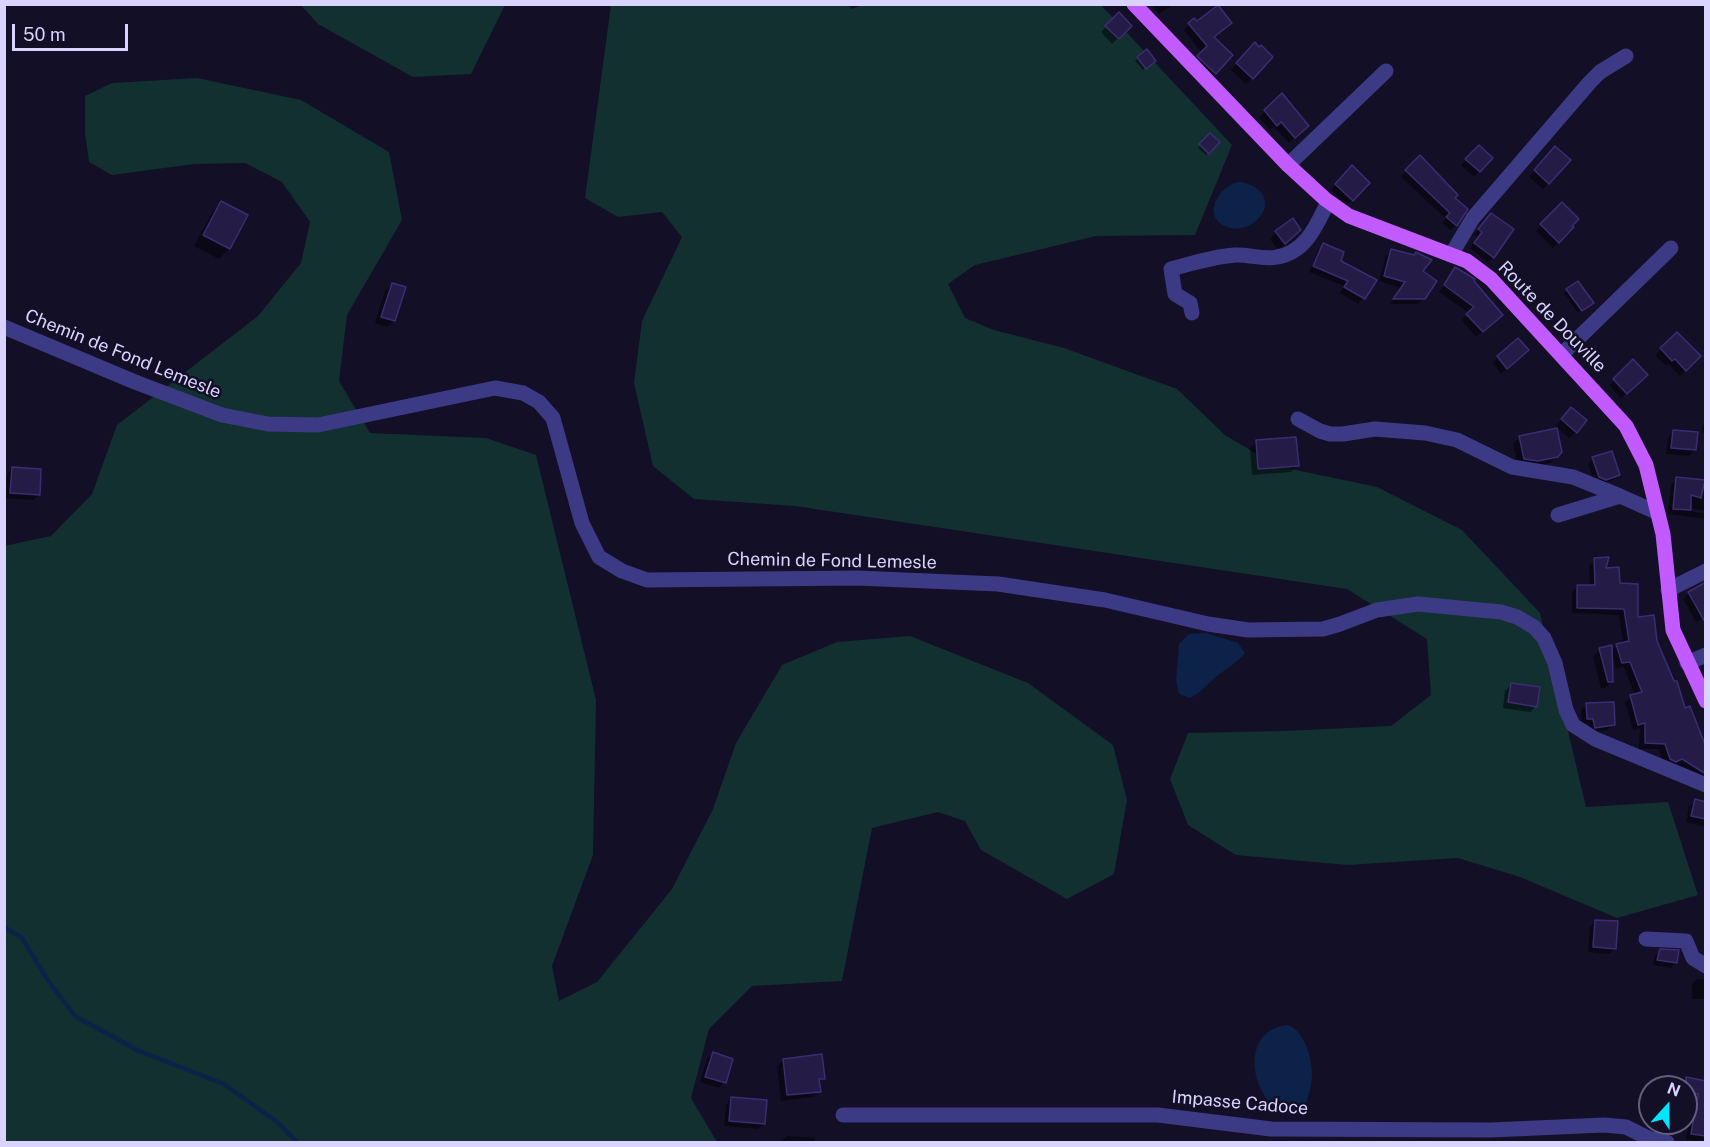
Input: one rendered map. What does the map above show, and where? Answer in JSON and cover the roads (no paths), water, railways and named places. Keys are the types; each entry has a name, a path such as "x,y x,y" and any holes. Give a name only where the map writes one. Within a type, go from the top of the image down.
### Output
{"main road":[{"name":"Route de Douville","path":"1134,4 1288,165 1328,202 1349,216 1467,261 1491,279 1626,426 1646,465 1663,534 1673,630 1706,701"}],"street":[{"path":"1451,255 1473,218 1590,82 1600,72 1626,56"},
{"path":"1288,165 1386,71"},
{"path":"1192,313 1190,303 1175,294 1171,269 1203,260 1237,255 1276,258 1291,252 1309,239 1328,202"},
{"path":"1562,354 1671,248"},
{"name":"Chemin de Fond Lemesle","path":"4,327 135,382 222,415 268,424 318,425 495,388 524,393 539,402 553,418 582,523 599,557 622,571 647,580 858,578 998,584 1105,600 1208,624 1248,630 1323,629 1377,610 1418,604 1501,612 1517,617 1534,627 1544,638 1555,663 1566,710 1573,725 1595,739 1706,784"},
{"path":"1298,419 1330,434 1375,429 1425,433 1457,440 1512,467 1573,477 1658,513"},
{"path":"1558,515 1620,496"},
{"path":"1668,591 1706,571"},
{"path":"1687,663 1706,655"},
{"path":"1646,939 1686,941 1693,958 1706,966"},
{"name":"Impasse Cadoce","path":"843,1115 1158,1115 1271,1129 1491,1130 1604,1125 1626,1126 1648,1138 1667,1143"}],"water":[{"path":"1242,182 1256,188 1264,196 1265,205 1262,214 1255,222 1234,229 1223,225 1217,219 1214,205 1228,186"},
{"path":"1206,633 1238,643 1245,653 1190,698 1179,694 1176,680 1179,644 1189,634"},
{"path":"1287,1025 1298,1032 1306,1045 1312,1074 1305,1107 1290,1115 1277,1109 1267,1099 1259,1085 1255,1070 1255,1055 1260,1041 1270,1031"}],"waterway":[{"path":"4,927 22,938 49,982 75,1016 139,1051 224,1084 277,1122 297,1142"}]}
